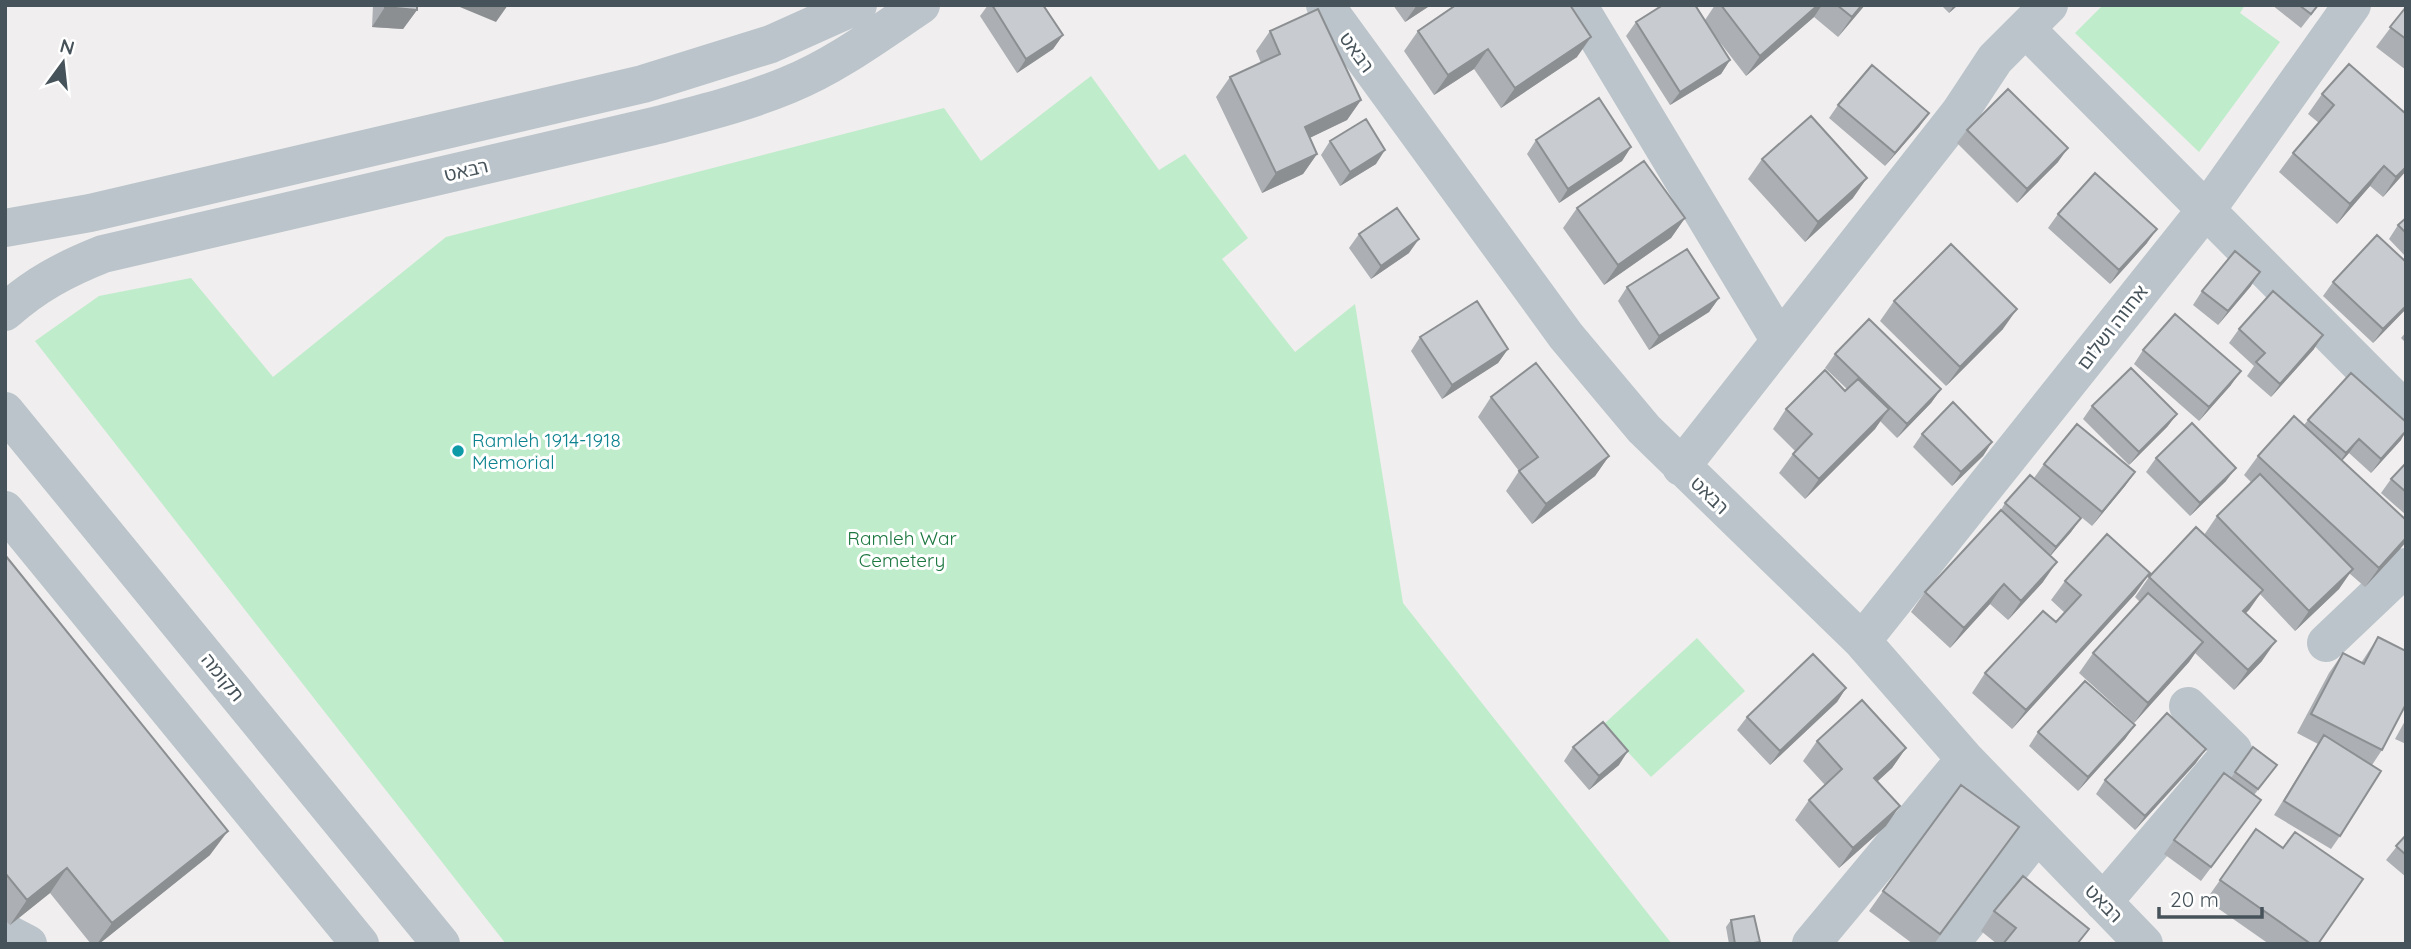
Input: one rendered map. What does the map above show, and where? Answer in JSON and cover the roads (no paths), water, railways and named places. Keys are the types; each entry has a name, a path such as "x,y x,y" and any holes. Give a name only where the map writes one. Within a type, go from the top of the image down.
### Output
{"street":[{"path":"5,228 90,213 643,84 771,44 858,5"},
{"name":"רבאט","path":"5,313 29,291 61,270 103,254 654,126 733,105 789,85 852,51 920,5"},
{"name":"רבאט","path":"1325,5 1566,336 1644,429 1862,641 1965,759 2144,944"},
{"path":"1578,5 1780,341"},
{"name":"אחווה ושלום","path":"1862,641 2204,211 2352,5"},
{"path":"1681,467 1960,112 1995,60 2037,17 2204,211 2406,411"},
{"name":"תקומה","path":"5,411 441,944"},
{"path":"5,510 360,944"},
{"path":"2326,643 2406,566"},
{"path":"2103,902 2233,750 2188,706"},
{"path":"1811,944 1965,759"},
{"path":"1950,944 2037,834"},
{"path":"5,932 28,944"}],"place":[{"name":"Ramleh 1914-1918 Memorial","path":"458,451"}],"park label":[{"name":"Ramleh War Cemetery","path":"902,549"}]}
